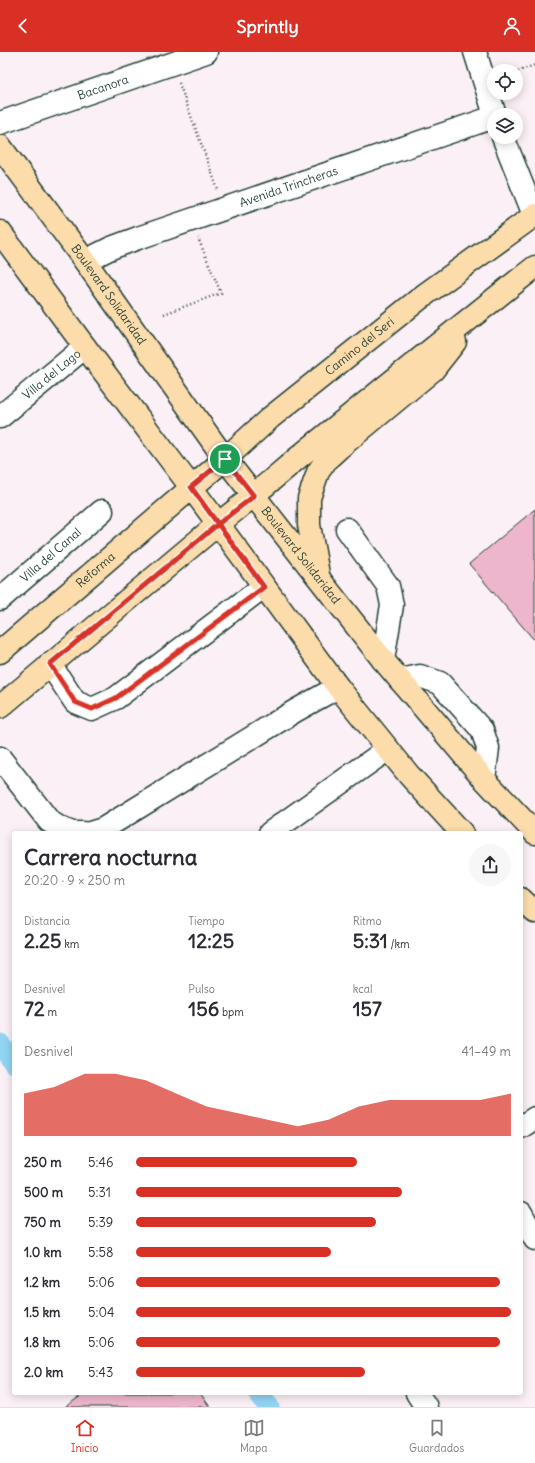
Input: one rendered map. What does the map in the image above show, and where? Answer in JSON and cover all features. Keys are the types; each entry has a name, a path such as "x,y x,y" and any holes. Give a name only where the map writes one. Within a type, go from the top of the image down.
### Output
{"main road":[{"name":"Boulevard Solidaridad","path":"0,146 85,260 225,459 383,660 484,779 535,833"},
{"name":"Camino del Seri","path":"191,487 225,459 270,418 344,358 423,296 535,215"},
{"path":"0,233 191,487 338,687 388,749 460,831"},
{"path":"0,706 218,524 481,309 535,267"},
{"path":"319,577 309,525 309,498 318,472 327,459 339,448 432,370 481,309"},
{"name":"Reforma","path":"0,652 191,487"},
{"path":"523,901 535,912"}],"street":[{"name":"Bacanora","path":"0,123 206,52"},
{"path":"475,52 492,108"},
{"name":"Avenida Trincheras","path":"85,260 111,248 190,220 487,118"},
{"path":"506,144 535,215"},
{"name":"Villa del Lago","path":"0,417 85,347"},
{"name":"Villa del Canal","path":"0,598 102,511"},
{"path":"347,529 388,586 392,605 383,660"},
{"path":"50,664 75,702 92,709 116,698 264,587"},
{"path":"400,680 420,676 440,683 482,730 488,748 484,779"},
{"path":"96,831 103,829 295,711 338,687"},
{"path":"273,831 388,749"},
{"path":"0,758 49,821 67,831"},
{"path":"523,1126 535,1118"},
{"path":"523,1217 535,1239"},
{"path":"418,1395 426,1407"}],"path":[{"path":"172,64 225,209"},
{"path":"523,69 535,65"},
{"path":"164,314 221,293 190,220"}],"building":[{"path":"535,509 535,641 469,564"},
{"path":"82,1395 201,1395 210,1407 65,1407"}],"waterway":[{"path":"0,1044 12,1060"},
{"path":"260,1395 269,1407"}],"route":[{"path":"225,459 191,487 218,524 50,664 75,702 92,709 116,698 264,587 218,524 254,496 225,459"}]}
